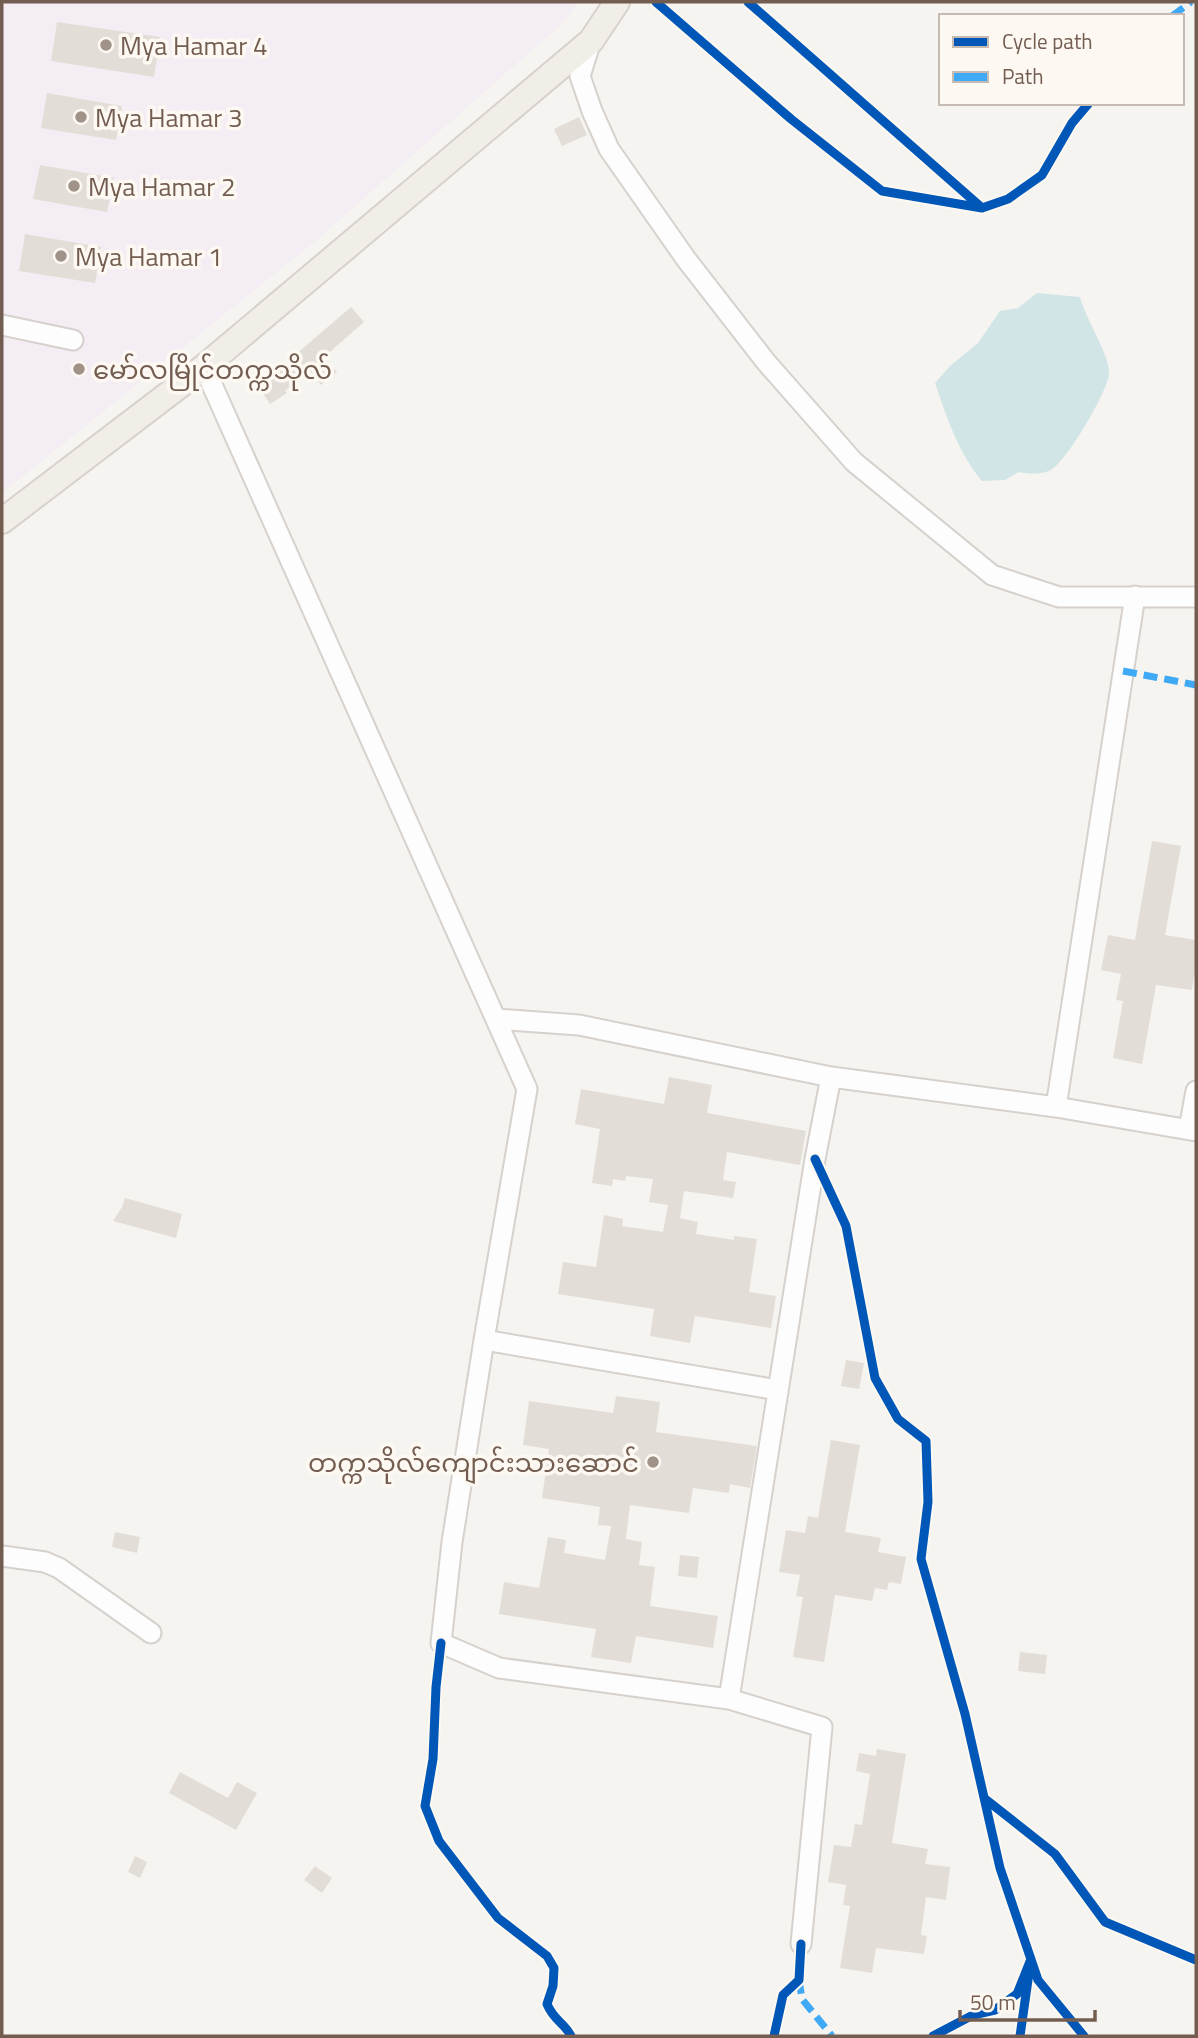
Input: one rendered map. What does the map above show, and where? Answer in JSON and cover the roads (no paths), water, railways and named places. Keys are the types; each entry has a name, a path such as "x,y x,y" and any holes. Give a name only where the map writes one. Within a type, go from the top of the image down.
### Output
{"main road":[{"path":"2,521 204,368 591,41 617,2"}],"street":[{"path":"591,41 580,76 609,149 686,259 766,362 854,462 992,575 1059,597 1196,597"},
{"path":"2,325 73,340"},
{"path":"204,368 527,1088 452,1542 441,1643 499,1668 729,1699 822,1727 801,1944"},
{"path":"1056,1107 1135,596"},
{"path":"496,1019 579,1025 831,1077 1056,1107 1193,1130 1196,1091"},
{"path":"729,1699 831,1077"},
{"path":"484,1340 778,1390"},
{"path":"2,1556 45,1562 59,1568 151,1633"}],"place":[{"name":"Mya Hamar 4","path":"106,45"},
{"name":"Mya Hamar 3","path":"81,117"},
{"name":"Mya Hamar 2","path":"74,186"},
{"name":"Mya Hamar 1","path":"61,256"},
{"name":"မော်လမြိုင်တက္ကသိုလ်","path":"79,369"},
{"name":"တက္ကသိုလ်ကျောင်းသားဆောင်","path":"653,1462"}]}
